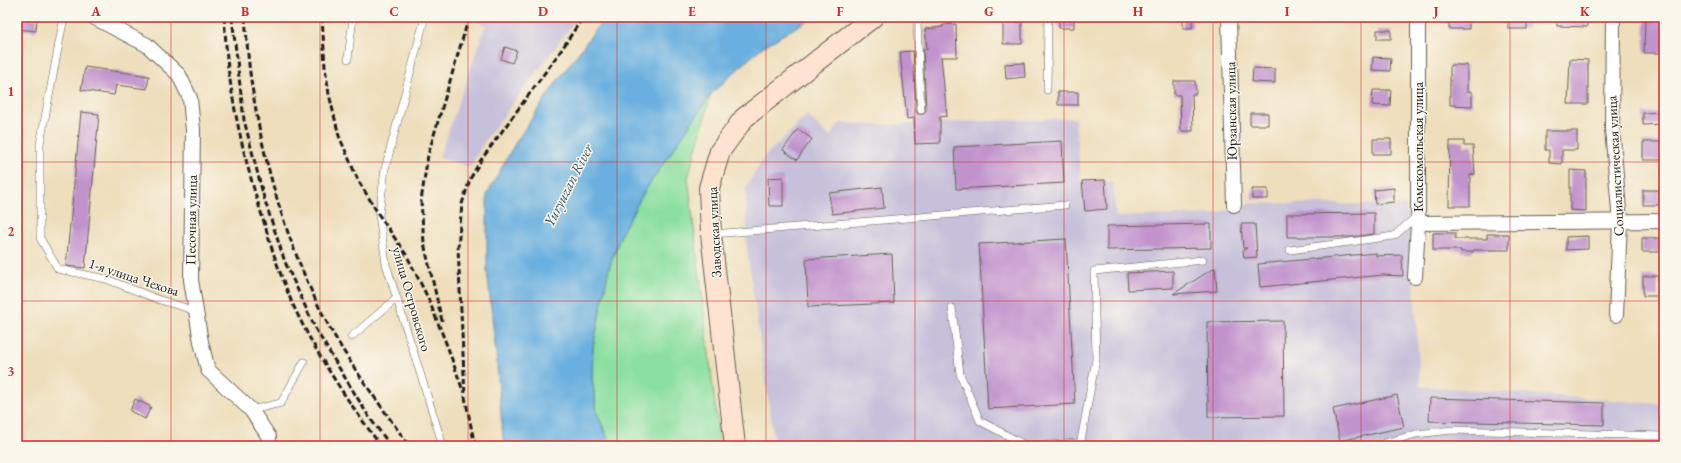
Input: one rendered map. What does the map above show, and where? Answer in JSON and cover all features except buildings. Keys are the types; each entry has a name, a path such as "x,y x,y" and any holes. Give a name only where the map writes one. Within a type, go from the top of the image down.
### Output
{"street":[{"name":"Песочная улица","path":"93,17 147,45 180,75 190,98 193,130 190,280 208,370 251,410 269,437 268,446"},
{"name":"Заводская улица","path":"735,446 711,234 709,188 720,151 744,118 873,17"},
{"name":"Юрзанская улица","path":"1229,17 1234,205"},
{"name":"Комскомольская улица","path":"1415,277 1418,219 1418,17"},
{"name":"Социалистическая улица","path":"1613,17 1612,128 1620,222 1616,315"},
{"path":"1418,219 1620,222 1664,221"}],"lane":[{"name":"1-я улица Чехова","path":"64,17 40,144 40,238 58,269 106,279 160,300 196,311"},
{"path":"348,59 353,17"},
{"name":"улица Островского","path":"425,17 385,169 379,215 386,264 442,446"},
{"path":"920,110 917,23 924,17"},
{"path":"1047,90 1048,17"},
{"path":"711,234 1065,205"},
{"path":"1290,250 1394,236 1418,219"},
{"path":"952,308 960,374 980,421 1027,446 1080,445 1096,359 1094,271 1203,260"},
{"path":"351,337 397,298"},
{"path":"251,410 281,403 304,362"},
{"path":"1374,446 1416,434 1452,430 1664,436"}],"shaded area":[{"path":"478,17 578,17 486,139 470,167 439,158 486,25 477,21"},
{"path":"807,115 830,137 840,123 873,125 1075,118 1081,184 1113,183 1116,217 1214,214 1250,203 1406,205 1414,245 1414,281 1420,386 1664,404 1664,446 775,446 747,249 746,187 765,156"}],"green space":[{"path":"711,94 688,178 720,446 611,446 597,413 592,378 593,347 609,268 622,232 644,192"}],"water":[{"name":"Yuryuzan River","path":"605,17 813,17 761,48 711,94 644,192 622,232 609,268 593,347 592,378 597,413 611,446 508,446 503,438 487,270 487,194 516,142 553,87"}],"railway":[{"path":"224,17 229,72 240,134 253,187 281,276 294,307 323,361 345,396 381,446"},
{"path":"232,17 244,120 264,198 285,262 316,330 369,417 391,446"},
{"path":"245,17 251,77 262,143 286,228 308,283 329,327 362,379 409,446"},
{"path":"322,17 325,67 329,94 339,136 358,180 379,215 407,256 428,298 462,388"},
{"path":"442,321 424,243 421,201 428,155 469,17"},
{"path":"475,446 465,397 458,247 462,204 470,179 481,160 560,52 583,17"}]}
